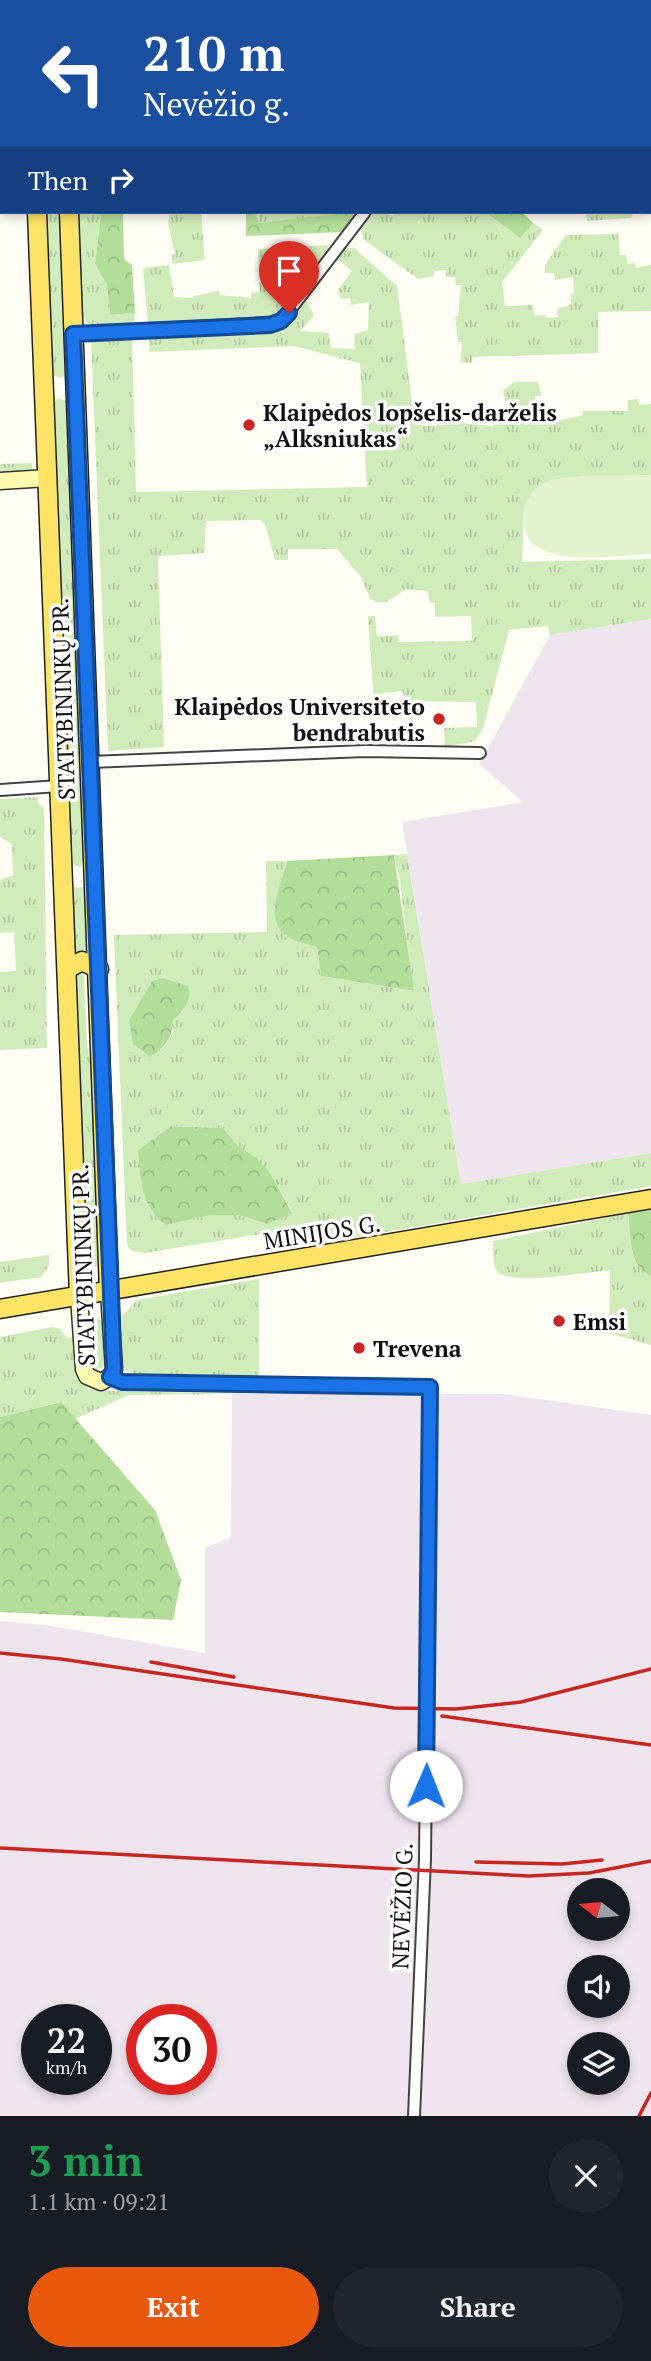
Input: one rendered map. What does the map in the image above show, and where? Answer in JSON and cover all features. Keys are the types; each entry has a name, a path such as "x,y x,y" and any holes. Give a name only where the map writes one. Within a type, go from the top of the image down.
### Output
{"main road":[{"name":"STATYBININKŲ PR.","path":"37,214 79,1297 84,1369 94,1381 101,1382 110,1377 114,1370 69,214"},
{"path":"44,388 57,384 74,387"},
{"path":"0,481 48,478"},
{"path":"63,869 79,877 94,868"},
{"path":"67,968 82,961 99,969"},
{"name":"MINIJOS G.","path":"0,1309 651,1199"}],"street":[{"path":"73,334 270,325 281,321 363,214"},
{"path":"90,762 365,751 480,753"},
{"path":"0,790 59,786"},
{"name":"NEVĖŽIO G.","path":"110,1377 122,1382 430,1387 425,1859 414,2116"}],"shaded area":[{"path":"651,619 651,1153 461,1184 402,822 523,802 479,764 550,635"},
{"path":"232,1394 504,1394 651,1415 651,2116 0,2116 0,1621 46,1625 205,1653 205,1548 231,1537"}],"green space":[{"path":"45,214 61,214 67,374 61,378 51,375"},
{"path":"76,214 104,214 101,215 95,264 107,285 110,315 135,313 133,324 92,326 82,318"},
{"path":"123,214 124,259 132,265 135,313 110,315 107,285 95,264 101,215"},
{"path":"170,214 201,214 205,260 172,264 172,255 175,254 168,223"},
{"path":"246,214 256,214 258,223 356,214 343,232 246,236"},
{"path":"255,214 343,214 341,216 257,223"},
{"path":"372,214 488,214 519,237 533,223 543,230 502,282 505,306 533,305 534,316 546,315 546,318 558,317 557,309 571,305 571,294 574,293 573,277 555,280 554,273 545,273 545,265 566,235 618,234 620,255 626,255 627,264 635,263 636,268 651,265 651,311 598,312 598,353 473,357 472,363 460,362 462,342 458,342 455,316 458,316 461,285 456,285 455,277 446,277 446,270 434,271 434,276 418,279 363,239 361,229"},
{"path":"488,214 524,214 533,223 520,238"},
{"path":"586,214 633,214 631,218 587,221"},
{"path":"327,245 329,249 290,301 274,316 148,323 143,268 169,265 174,297 193,298 219,291 220,295 251,298 251,293 260,292 259,282 265,281 264,270 259,270 258,249"},
{"path":"346,248 354,248 397,286 415,425 435,426 461,419 462,423 493,426 493,420 501,419 501,410 507,409 503,391 514,382 538,382 542,396 535,396 536,407 542,407 543,417 551,417 552,422 583,415 583,411 628,411 628,400 638,399 639,405 651,404 651,475 558,479 542,484 524,507 522,562 651,559 651,619 550,635 548,626 509,630 483,728 475,741 445,747 444,728 477,727 476,702 404,701 403,691 382,693 379,701 374,703 368,616 375,616 377,637 398,635 398,642 472,641 471,616 435,617 435,603 430,602 427,591 406,589 386,602 375,602 370,598 361,577 337,549 288,549 288,560 275,560 265,524 260,520 206,521 204,553 158,556 164,747 108,751 91,340 132,337 136,492 367,487 360,363 293,346 149,352 149,336 278,329 289,323 307,301 314,315 300,331 329,333 331,348 355,349 354,334 368,330 369,302 351,305 350,298 341,299 338,290 352,271 338,259"},
{"path":"58,398 68,402 86,862 80,867 71,863 53,403"},
{"path":"31,463 33,470 0,475 0,464"},
{"path":"651,475 651,554 571,557 551,553 535,545 526,532 526,504 530,495 544,483 568,477"},
{"path":"38,797 38,804 44,807 47,1048 0,1050 0,972 16,971 14,932 0,933 0,880 13,875 12,844 0,837 0,799"},
{"path":"407,854 461,1184 651,1153 651,1186 310,1245 304,1227 144,1253 132,1251 127,1245 114,935 267,932 266,861 287,861 276,902 285,936 317,947 321,976 413,991 400,881 394,855","holes":["162,978 184,1010 172,1021 173,1032 163,1049 143,1053 133,1043 129,1020 152,981","171,1126 223,1128 238,1146 269,1171 292,1212 267,1224 238,1215 211,1215 166,1225 138,1150"]},
{"path":"394,855 414,991 321,976 317,947 285,935 276,919 276,900 287,861"},
{"path":"87,885 90,959 74,959 71,886 79,888"},
{"path":"81,971 84,975 87,1045 95,1087 101,1259 95,1268 86,1257 74,976"},
{"path":"162,978 188,986 189,997 183,1010 172,1021 167,1042 150,1057 133,1044 129,1020 152,981"},
{"path":"171,1126 223,1128 238,1146 258,1159 269,1171 292,1213 267,1224 238,1215 211,1215 166,1225 151,1209 143,1191 138,1150"},
{"path":"651,1210 651,1276 644,1272 634,1258 628,1213"},
{"path":"628,1213 634,1258 644,1272 651,1276 651,1345 609,1333 610,1270 520,1278 507,1276 496,1270 493,1241"},
{"path":"49,1255 49,1266 41,1277 0,1283 0,1262"},
{"path":"259,1279 259,1378 139,1376 122,1367 122,1316 137,1300"},
{"path":"96,1315 104,1324 106,1365 97,1370 91,1366 88,1325"},
{"path":"52,1327 60,1329 67,1338 74,1337 77,1375 89,1390 232,1394 129,1395 75,1419 60,1402 0,1417 0,1337"},
{"path":"61,1402 155,1510 181,1580 173,1620 0,1612 0,1417"}],"railway":[{"path":"0,1653 61,1659 394,1708 456,1709 521,1702 651,1669"},
{"path":"151,1662 234,1677"},
{"path":"442,1716 651,1745"},
{"path":"0,1848 529,1876 589,1873 651,1861"},
{"path":"476,1862 562,1864 602,1860"},
{"path":"639,2116 651,2093"}],"place":[{"name":"Klaipėdos lopšelis-darželis „Alksniukas“","path":"249,425"},
{"name":"Klaipėdos Universiteto bendrabutis","path":"439,719"},
{"name":"Emsi","path":"559,1321"},
{"name":"Trevena","path":"359,1348"}],"route":[{"path":"289,313 281,321 270,325 73,334 114,1370 110,1377 122,1382 430,1387 426,1786"}]}
